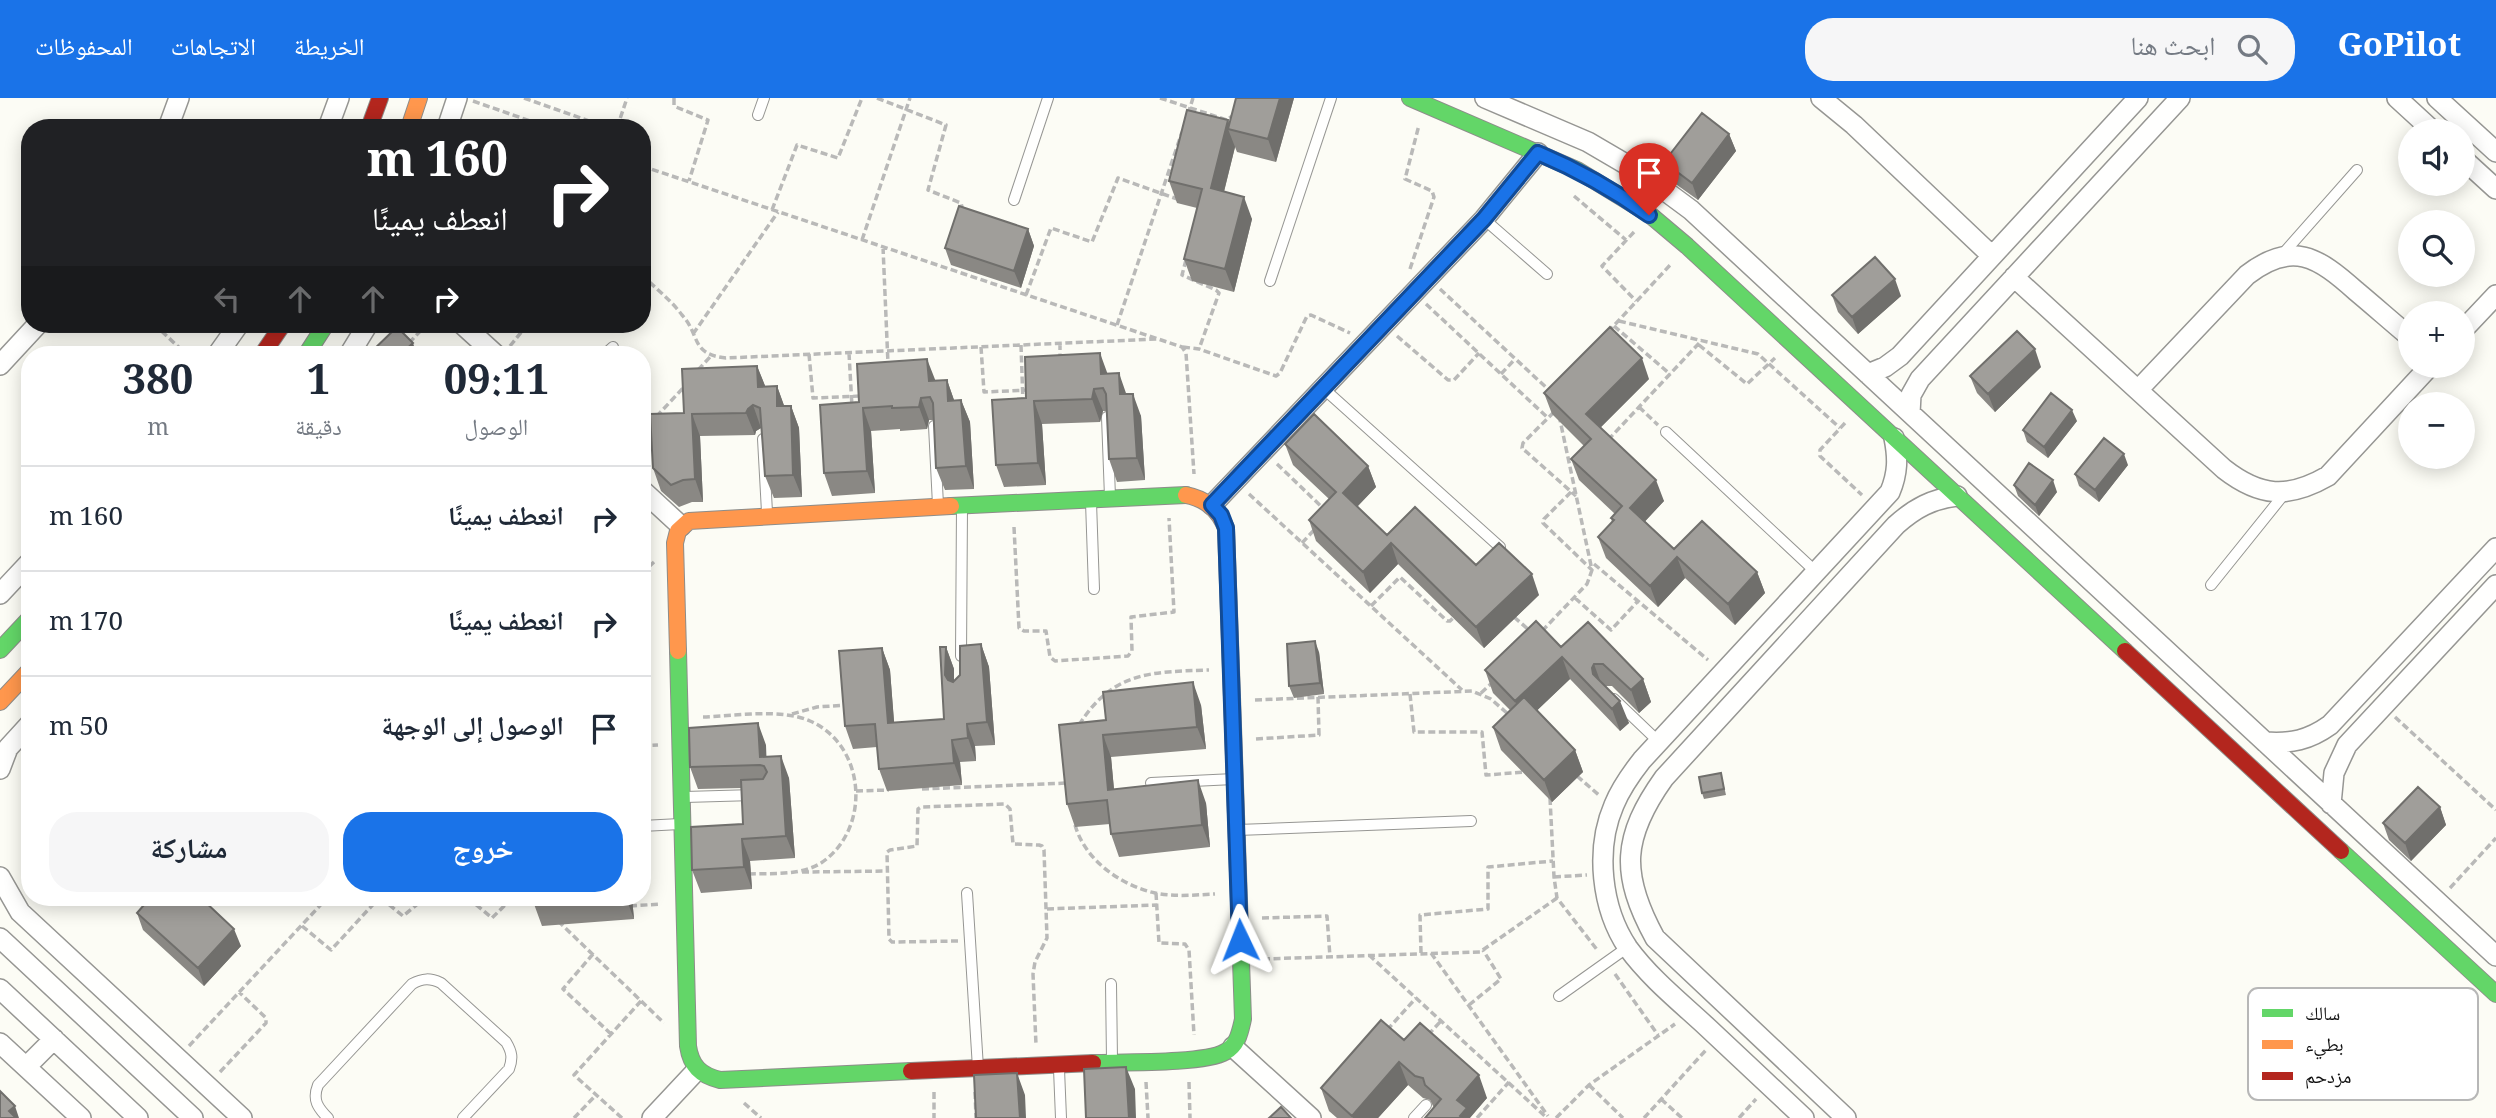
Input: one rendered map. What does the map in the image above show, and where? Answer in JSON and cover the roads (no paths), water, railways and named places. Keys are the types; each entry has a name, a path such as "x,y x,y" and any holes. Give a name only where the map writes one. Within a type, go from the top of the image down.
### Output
{"street":[{"path":"172,119 179,98"},
{"path":"331,119 339,98"},
{"path":"372,119 380,98"},
{"path":"412,119 419,98"},
{"path":"450,119 457,98"},
{"path":"1485,98 1588,142 1641,173 1691,210 2496,956"},
{"path":"1822,98 1992,256"},
{"path":"1868,374 1893,362 2138,98"},
{"path":"1910,413 1911,395 1920,379 2180,98"},
{"path":"2397,98 2420,119"},
{"path":"2437,98 2496,152"},
{"path":"1418,100 1605,186 1649,215 1687,246 2496,994"},
{"path":"1204,501 1221,515 1226,528 1242,1019 1241,1034 1233,1046 1223,1055 1192,1059 720,1080 706,1077 696,1071 689,1059 688,1046 684,903 676,543 676,534 681,526 694,519 938,507 1110,499 1204,501 1235,480 1368,342 1384,325 1411,284 1428,278 1484,219 1538,153"},
{"path":"2475,170 2496,189"},
{"path":"2137,390 2246,275 2262,263 2281,256 2301,256 2320,262 2398,327"},
{"path":"2014,277 2242,483 2263,491 2286,492 2308,487 2328,476 2419,378"},
{"path":"2475,317 2496,295"},
{"path":"0,365 30,333"},
{"path":"472,333 486,346"},
{"path":"1804,1118 1659,982 1628,947 1611,914 1603,874 1603,843 1613,807 1625,782 1890,492 1897,477 1898,460 1894,438"},
{"path":"1846,1118 1655,938 1638,907 1630,874 1633,839 1644,806 1664,778 1869,555 1909,513 1924,504 1957,496"},
{"path":"651,498 681,526"},
{"path":"1849,538 1869,555"},
{"path":"2265,742 2282,744 2299,741 2330,726 2496,548"},
{"path":"0,594 21,572"},
{"path":"2331,804 2334,773 2347,745 2496,584"},
{"path":"0,650 21,628"},
{"path":"0,702 21,680"},
{"path":"0,769 8,748 21,734"},
{"path":"0,877 20,912 242,1118"},
{"path":"0,938 193,1118"},
{"path":"78,1011 100,985"},
{"path":"0,989 138,1118"},
{"path":"26,1067 54,1039"},
{"path":"0,1043 80,1118"},
{"path":"1233,1046 1311,1118"},
{"path":"652,1118 696,1071"}],"lane":[{"path":"758,115 764,98"},
{"path":"1014,200 1048,98"},
{"path":"1270,281 1331,98"},
{"path":"2281,256 2357,170"},
{"path":"1484,219 1547,275"},
{"path":"1323,388 1500,547"},
{"path":"1107,417 1110,499"},
{"path":"934,426 938,507"},
{"path":"1666,432 1816,573"},
{"path":"762,435 767,516"},
{"path":"2211,585 2286,492"},
{"path":"1091,500 1094,589"},
{"path":"961,506 961,670"},
{"path":"1606,692 1659,742"},
{"path":"1151,783 1234,779"},
{"path":"682,797 768,795"},
{"path":"1236,830 1471,821"},
{"path":"651,826 682,824"},
{"path":"967,893 978,1068"},
{"path":"1559,996 1628,947"},
{"path":"328,1118 316,1103 314,1094 318,1085 412,984 421,979 431,979 441,984 506,1042 511,1051 509,1069 463,1118"},
{"path":"1111,984 1112,1062"},
{"path":"1059,1065 1061,1118"},
{"path":"1414,1118 1426,1105"}]}
